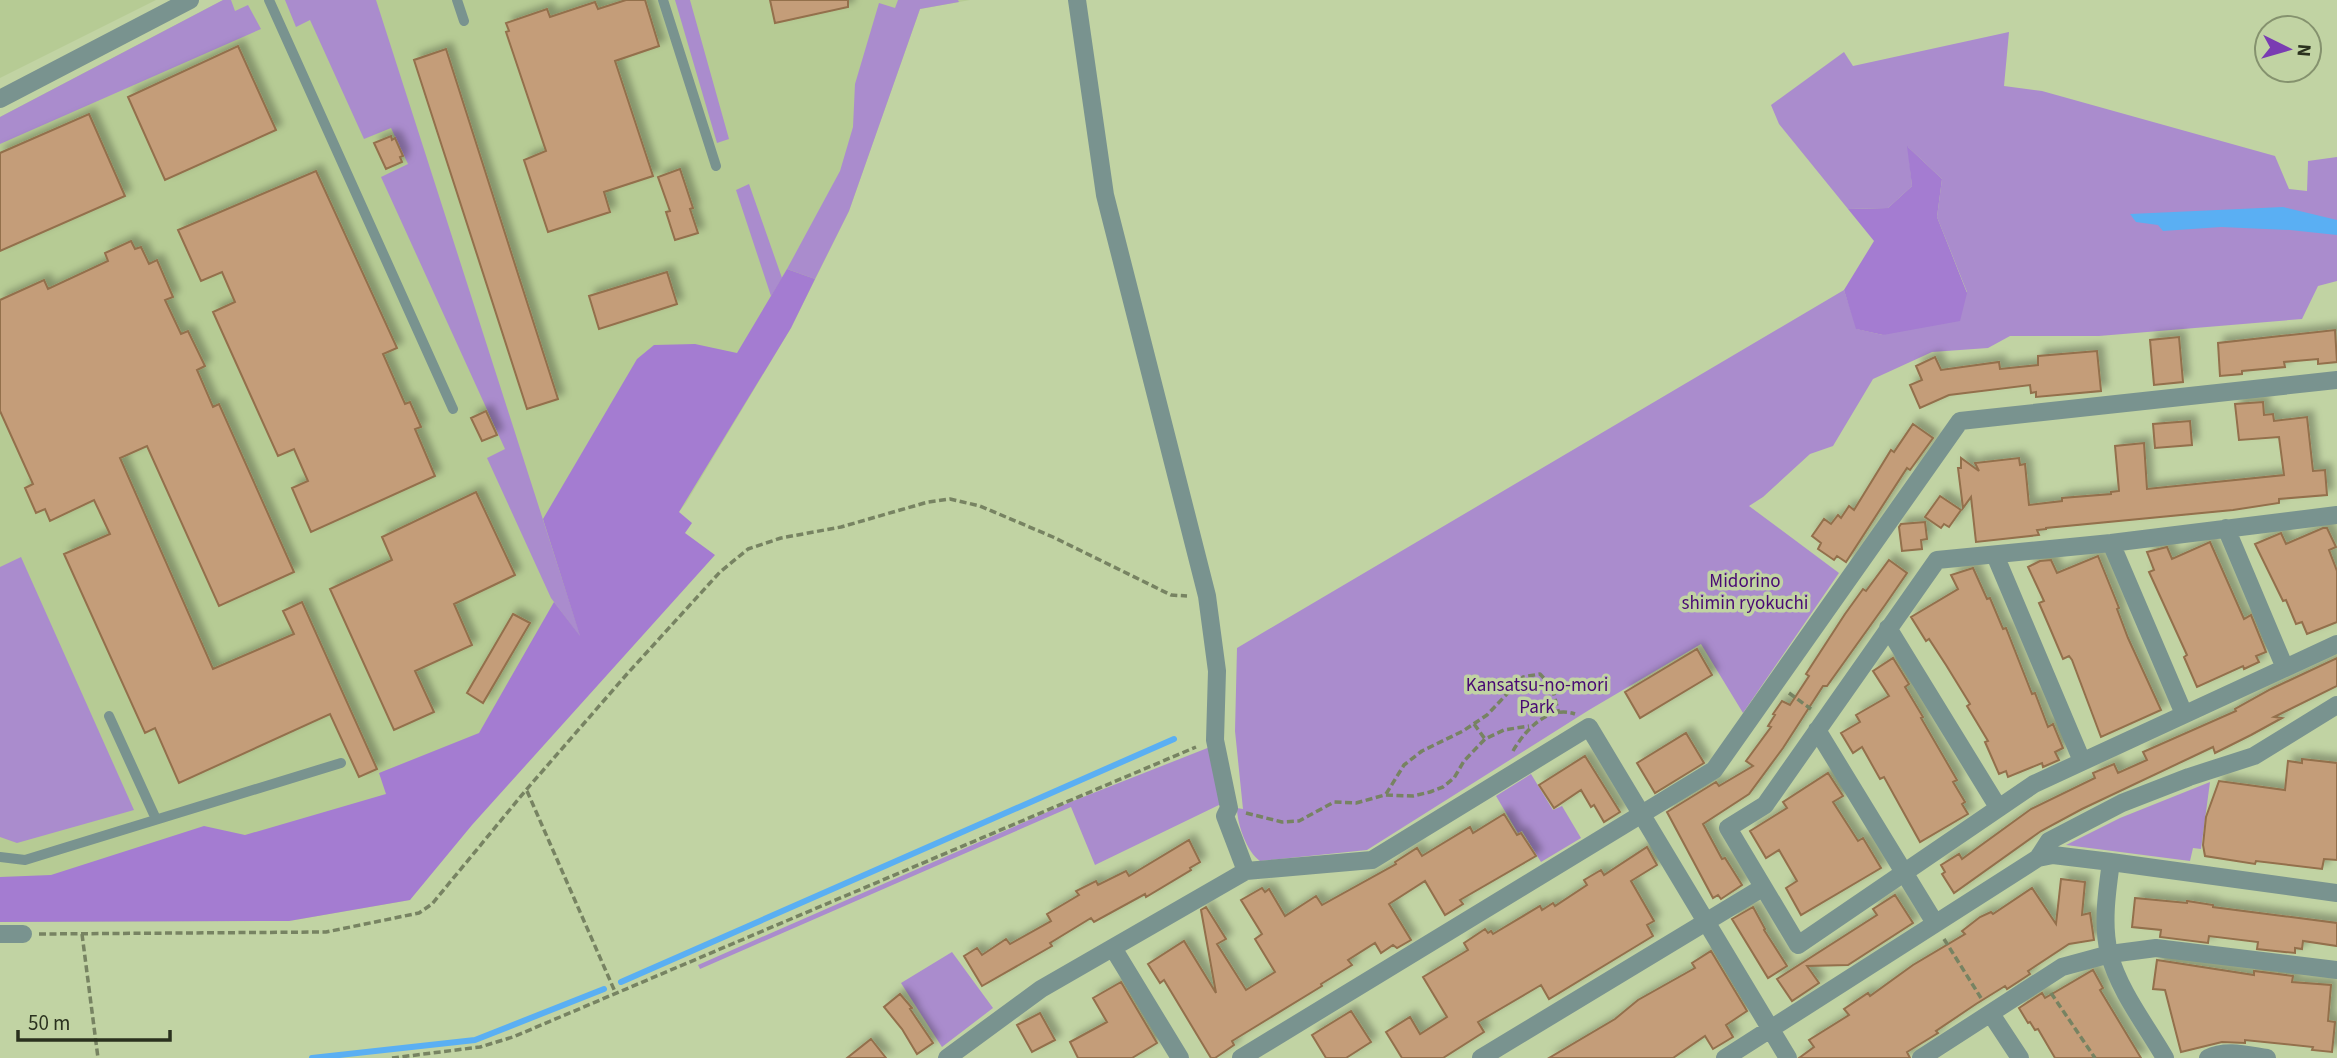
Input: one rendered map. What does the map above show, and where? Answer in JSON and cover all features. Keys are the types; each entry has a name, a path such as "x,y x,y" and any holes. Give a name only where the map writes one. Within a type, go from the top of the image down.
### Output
{"street":[{"path":"0,99 190,0"},
{"path":"1077,0 1105,195 1207,596 1217,671 1214,740 1229,807 1225,816 1246,870"},
{"path":"1241,1058 1714,770 1960,421 2337,380"},
{"path":"2337,515 2112,543 1937,560 1765,805 1728,828 1798,945 2034,785 2337,644"},
{"path":"2226,528 2285,668"},
{"path":"2112,543 2184,714"},
{"path":"1995,555 2082,761"},
{"path":"1888,628 1998,807"},
{"path":"1725,1058 1938,929 2038,858 2049,841 2122,803 2254,756 2337,705"},
{"path":"1820,724 1938,929"},
{"path":"947,1058 1041,989 1246,870 1372,860 1589,727 1788,1058"},
{"path":"2038,858 2053,855 2337,893"},
{"path":"2112,862 2106,904 2106,933 2110,954 2131,1001 2165,1058"},
{"path":"1482,1058 1762,888"},
{"path":"0,934 23,934"},
{"path":"1113,948 1180,1058"},
{"path":"1921,1058 2062,967 2110,954 2156,948 2337,970"},
{"path":"1991,1014 2020,1058"},
{"path":"2208,1058 2234,1053 2267,1058"}],"lane":[{"path":"269,0 453,409"},
{"path":"457,0 464,21"},
{"path":"663,0 716,166"},
{"path":"109,716 156,819"},
{"path":"0,857 25,860 341,763"}],"path":[{"path":"23,934 326,932 419,913 432,904 526,790 720,572 748,549 781,538 841,527 928,502 950,499 980,506 1053,537 1171,595 1207,596"},
{"path":"1385,795 1404,765 1422,751 1474,724 1507,696 1522,677 1539,674 1552,687 1559,713"},
{"path":"1775,684 1820,724"},
{"path":"1229,807 1282,822 1299,821 1334,802 1356,803 1385,795 1413,796 1443,787 1454,778 1464,761 1485,739 1504,730 1529,726 1550,715 1569,712 1581,716 1589,727"},
{"path":"1474,724 1485,739"},
{"path":"1519,770 1514,763 1513,753 1529,726"},
{"path":"392,1058 480,1047 513,1037 1214,740"},
{"path":"526,790 616,994"},
{"path":"1938,929 1991,1014"},
{"path":"82,934 98,1058"},
{"path":"2042,980 2095,1058"}],"shaded area":[{"path":"0,0 156,0 0,78"},
{"path":"223,0 970,0 920,9 849,211 791,328 686,503 581,638 410,900 289,921 0,922 0,117"},
{"path":"1907,146 1942,179 1937,217 1967,293 1960,321 1883,335 1856,329 1844,290 1874,241 1848,209 1888,208 1912,186"},
{"path":"787,269 815,279 791,328 679,512 692,523 685,533 715,555 472,825 410,900 289,921 0,922 0,877 51,875 204,826 245,835 386,794 379,773 479,733 554,602 580,636 543,519 637,359 654,345 695,344 737,353"}],"green space":[{"path":"223,0 231,0 235,11 248,5 261,29 0,144 0,117"},
{"path":"285,0 376,0 581,638 551,598 487,458 505,449 381,177 408,164 391,128 364,139 310,20 296,27"},
{"path":"675,0 690,0 729,139 717,143"},
{"path":"898,0 959,2 920,9 849,211 815,279 787,269 840,171 853,127 855,84 879,3 895,8"},
{"path":"2009,32 2004,86 2042,91 2275,156 2289,189 2307,191 2308,161 2337,157 2337,281 2318,286 2302,319 2099,336 2010,336 1988,348 1932,352 1873,379 1833,446 1810,454 1763,497 1749,506 1839,573 1743,713 1701,644 1589,710 1367,850 1260,861 1255,857 1244,837 1237,815 1237,808 1243,809 1235,731 1237,648 1844,290 1857,329 1883,335 1967,292 1937,217 1942,179 1908,147 1912,186 1888,208 1848,209 1779,124 1771,105 1844,52 1853,66"},
{"path":"749,184 782,278 771,296 736,190"},
{"path":"21,557 134,810 17,843 0,837 0,567"},
{"path":"1210,747 1221,804 1095,865 1071,807 700,969 698,965 1068,803"},
{"path":"1531,774 1553,810 1562,806 1581,838 1541,862 1522,831 1518,833 1496,796"},
{"path":"2210,782 2201,849 2193,848 2190,861 2066,845 2120,818"},
{"path":"952,952 993,1008 942,1047 901,983"}],"water":[{"path":"2283,207 2337,220 2337,235 2221,227 2163,231 2158,225 2136,222 2130,214"}],"building":[{"path":"626,0 645,0 659,46 615,61 653,176 604,192 610,212 548,232 524,160 546,151 506,32 509,31 506,23 547,9 550,17 595,2 598,9"},
{"path":"770,0 848,0 848,7 775,23"},
{"path":"238,46 276,130 165,180 128,97"},
{"path":"446,49 558,399 527,409 414,60"},
{"path":"89,114 125,196 0,251 0,153"},
{"path":"391,136 392,140 395,138 403,156 400,157 402,162 386,169 374,143"},
{"path":"680,169 698,233 675,240 666,212 670,211 658,177"},
{"path":"316,171 397,348 383,354 405,404 410,402 421,427 415,429 435,476 311,532 292,488 308,481 294,449 278,456 213,312 235,302 222,272 201,281 178,230"},
{"path":"131,241 135,249 141,247 149,264 157,260 173,297 165,300 181,334 188,331 205,366 197,370 213,407 219,404 294,572 219,606 147,446 120,458 213,669 294,634 283,611 302,602 377,769 359,777 330,714 179,783 155,728 145,733 64,554 110,534 94,500 50,521 45,509 36,513 25,488 33,484 0,411 0,300 44,280 48,289 108,261 105,253"},
{"path":"667,272 677,304 599,329 589,296"},
{"path":"2335,330 2337,362 2318,364 2318,359 2284,362 2285,367 2220,376 2218,343"},
{"path":"2179,337 2183,382 2154,385 2150,340"},
{"path":"2097,351 2101,391 2036,397 2036,392 2031,393 2030,385 1949,395 1920,408 1910,385 1922,380 1916,366 1935,357 1941,370 1999,362 2000,369 2038,365 2038,356"},
{"path":"2263,402 2264,415 2273,414 2274,421 2307,417 2313,471 2325,470 2327,495 2279,499 2279,503 2233,510 2046,528 2037,530 2039,535 1976,542 1971,497 1963,508 1958,468 1961,468 1961,458 1979,471 1975,463 2019,458 2020,465 2025,464 2029,505 2119,491 2115,446 2144,443 2147,489 2284,475 2279,437 2239,440 2235,404"},
{"path":"486,411 497,435 482,441 471,418"},
{"path":"2190,421 2192,445 2155,448 2153,424"},
{"path":"1913,424 1933,438 1910,470 1907,468 1846,562 1837,556 1834,560 1818,549 1821,543 1812,536 1824,519 1831,524 1838,515 1841,518 1849,506 1854,510 1891,450 1894,452"},
{"path":"476,492 515,575 454,604 472,645 415,671 434,712 394,730 330,589 392,560 382,537"},
{"path":"1940,496 1961,510 1949,527 1944,524 1941,528 1925,517"},
{"path":"1925,522 1927,539 1921,540 1922,549 1902,551 1899,527 1901,524"},
{"path":"2327,528 2336,547 2329,550 2337,571 2337,622 2307,634 2302,622 2296,624 2255,544 2281,533 2286,544"},
{"path":"2210,542 2244,619 2251,615 2266,652 2256,656 2259,662 2244,669 2243,666 2197,687 2184,657 2187,655 2149,572 2154,570 2147,552 2167,547 2172,559"},
{"path":"2098,556 2128,638 2161,710 2101,737 2072,660 2069,656 2063,659 2039,603 2044,601 2028,567 2040,561 2051,560 2057,573"},
{"path":"1889,560 1907,573 1885,605 1827,686 1823,686 1749,794 1703,824 1722,859 1725,858 1742,885 1721,899 1718,895 1713,898 1667,812 1716,782 1719,786 1753,766 1746,761 1771,727 1768,726 1775,715 1773,714 1782,701 1790,705 1809,676 1806,674 1845,614"},
{"path":"1973,568 2003,629 2006,628 2048,727 2053,724 2063,748 2055,752 2059,760 2043,767 2042,763 2008,777 2006,771 1999,774 1985,742 1988,741 1967,706 1970,704 1929,639 1926,641 1911,617 1958,589 1951,575"},
{"path":"513,614 530,623 483,703 467,693"},
{"path":"1697,649 1712,675 1640,718 1625,692"},
{"path":"1893,658 1909,684 1905,687 1923,717 1921,718 1957,780 1953,782 1965,802 1962,804 1968,814 1920,842 1884,777 1880,779 1862,747 1853,753 1841,733 1860,722 1856,715 1889,696 1873,671"},
{"path":"2337,658 2337,686 2274,717 2282,718 2251,735 2215,753 2213,747 2082,809 2041,831 1954,893 1942,874 1945,872 1941,865 1959,854 1962,859 2031,809 2095,778 2093,773 2114,764 2118,773 2147,760 2143,752 2236,711 2235,709 2271,689"},
{"path":"1686,733 1704,763 1655,793 1637,763"},
{"path":"1585,756 1620,812 1604,822 1581,790 1554,808 1539,785"},
{"path":"2302,759 2337,763 2337,860 2324,859 2322,869 2256,861 2255,864 2205,856 2203,845 2206,817 2219,781 2285,790 2288,761 2302,763"},
{"path":"1828,773 1843,796 1833,802 1858,841 1863,838 1881,868 1801,915 1786,888 1797,881 1779,850 1766,858 1750,831 1787,808 1783,802"},
{"path":"1504,814 1517,835 1521,833 1536,856 1460,900 1463,904 1445,915 1425,881 1389,904 1411,940 1397,948 1393,945 1381,953 1375,943 1348,960 1352,965 1232,1041 1234,1045 1215,1058 1211,1058 1164,980 1160,983 1148,964 1184,941 1216,993 1201,910 1206,907 1226,939 1217,944 1246,990 1275,972 1255,939 1262,934 1241,900 1262,888 1265,892 1269,889 1285,916 1316,896 1322,905 1396,864 1395,862 1417,848 1422,856 1470,827 1473,833"},
{"path":"1189,840 1200,862 1190,868 1191,870 1146,897 1145,894 1094,922 1091,918 1050,943 1052,946 982,986 964,956 977,948 982,955 1006,939 1010,944 1051,921 1047,914 1079,895 1076,891 1096,881 1098,885 1126,871 1129,876"},
{"path":"1647,847 1657,865 1631,881 1654,921 1647,925 1653,936 1549,999 1541,985 1478,1022 1484,1032 1443,1058 1402,1058 1386,1032 1410,1017 1420,1034 1447,1017 1423,977 1468,950 1464,943 1485,929 1493,934 1540,906 1542,910 1553,903 1555,906 1587,885 1584,880 1601,870 1604,875"},
{"path":"2061,879 2085,882 2082,915 2090,913 2094,940 2069,944 2028,971 2030,974 2007,989 2005,986 1936,1031 1938,1033 1907,1052 1910,1058 1799,1058 1814,1047 1809,1040 1849,1015 1844,1009 1868,993 1870,996 1913,965 1965,934 1962,931 1980,917 1991,912 1993,914 2032,888 2056,924"},
{"path":"1895,895 1913,923 1848,965 1807,966 1819,983 1792,1001 1777,979 1877,915 1873,909"},
{"path":"2135,898 2187,901 2213,907 2337,923 2337,946 2303,941 2302,949 2295,948 2295,953 2257,949 2258,942 2209,936 2208,943 2160,937 2161,930 2132,927"},
{"path":"1753,907 1787,966 1768,978 1732,919"},
{"path":"1711,951 1747,1011 1726,1025 1733,1037 1713,1049 1705,1036 1673,1058 1549,1058 1615,1019 1638,1000 1695,968 1692,963"},
{"path":"2157,960 2254,975 2254,971 2293,976 2292,982 2331,985 2328,1021 2335,1022 2332,1052 2312,1050 2313,1047 2245,1040 2245,1043 2222,1042 2181,1052 2165,990 2153,989"},
{"path":"2093,970 2103,988 2100,990 2141,1058 2055,1058 2038,1029 2035,1030 2030,1022 2028,1023 2019,1008 2042,993 2045,998"},
{"path":"1121,982 1157,1043 1132,1058 1078,1058 1070,1042 1107,1022 1093,998"},
{"path":"900,994 912,1008 910,1009 933,1043 917,1054 884,1007"},
{"path":"1351,1011 1371,1042 1346,1058 1326,1058 1312,1035"},
{"path":"1040,1013 1055,1040 1032,1052 1017,1025"},
{"path":"871,1039 886,1058 847,1058"}],"waterway":[{"path":"621,982 1174,739"},
{"path":"312,1058 475,1040 604,989"}],"park label":[{"name":"Midorino shimin ryokuchi","path":"1745,591"},
{"name":"Kansatsu-no-mori Park","path":"1537,695"}]}
